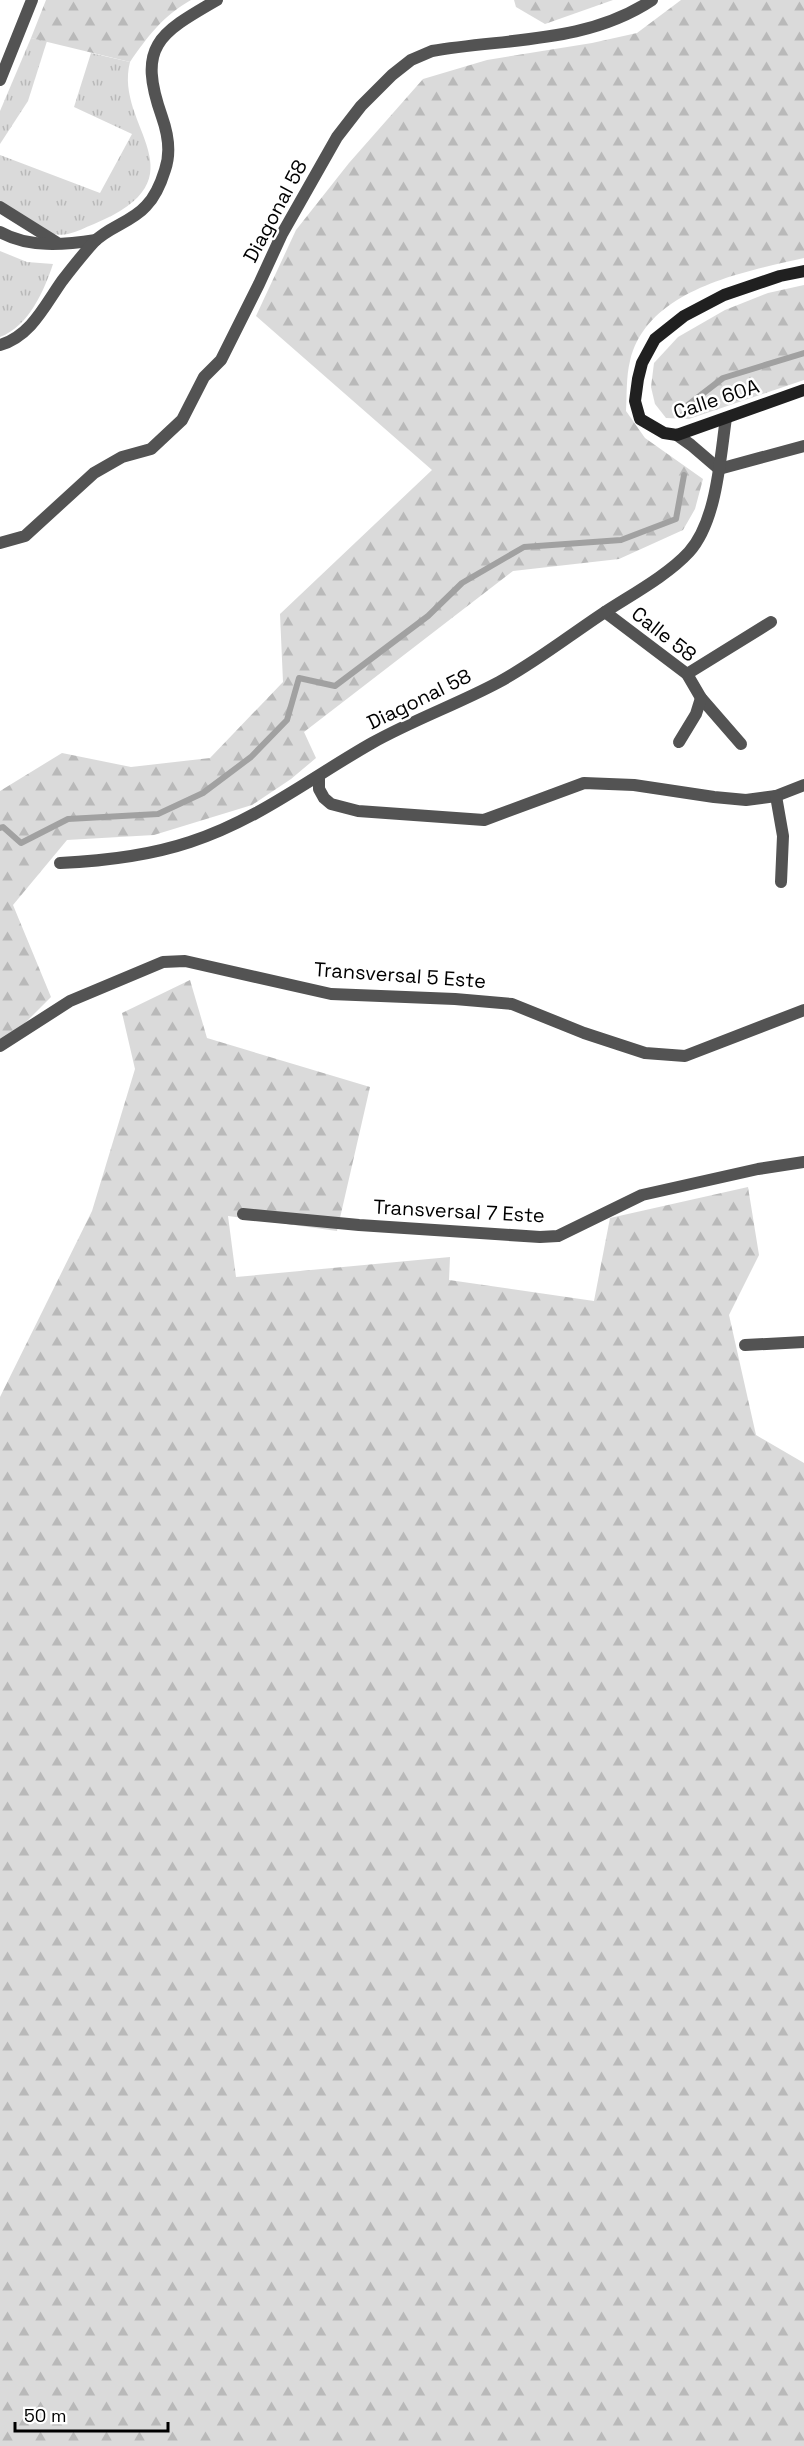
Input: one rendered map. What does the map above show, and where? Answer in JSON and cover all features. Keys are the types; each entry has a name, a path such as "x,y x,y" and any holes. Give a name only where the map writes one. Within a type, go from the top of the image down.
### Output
{"street":[{"path":"0,80 32,0"},
{"path":"0,345 20,335 34,322 62,281 96,240 146,207 157,190 166,169 168,149 166,130 152,85 150,68 153,54 161,38 173,26 217,0"},
{"name":"Diagonal 58","path":"0,543 25,536 94,473 122,457 151,449 182,420 204,377 221,360 282,234 337,137 361,106 392,75 411,60 432,51 567,35 612,21 652,0"},
{"path":"0,207 57,242"},
{"path":"0,232 22,242 76,243 96,240"},
{"name":"Calle 60A","path":"804,272 780,276 724,294 684,316 655,339 642,363 635,401 640,419 653,428 677,435 804,390"},
{"name":"Diagonal 58","path":"60,862 103,861 189,842 226,828 319,777 375,742 500,681 647,585 689,552 701,536 717,489 726,418"},
{"path":"677,435 719,469 804,446"},
{"name":"Calle 58","path":"605,612 687,674 700,698 741,744"},
{"path":"687,674 771,622"},
{"path":"679,742 696,714 700,698"},
{"path":"319,777 319,789 331,804 358,811 484,820 584,783 634,785 746,800 776,796 804,784"},
{"path":"776,796 783,836 781,882"},
{"name":"Transversal 5 Este","path":"0,1046 70,1001 163,962 185,961 332,994 456,999 512,1004 584,1033 645,1053 685,1056 804,1010"},
{"name":"Transversal 7 Este","path":"243,1214 359,1225 549,1237 558,1236 642,1195 758,1169 804,1162"},
{"path":"745,1345 804,1342"}],"green space":[{"path":"46,0 191,0 172,12 157,27 130,62 31,38"},
{"path":"514,0 613,0 545,24 516,7"},
{"path":"681,0 804,0 804,258 727,278 676,300 656,316 640,336 630,361 626,411 645,438 703,479 695,509 683,530 619,559 513,571 304,732 316,758 291,779 252,805 154,835 67,840 13,905 51,997 0,1048 0,791 62,753 131,767 210,758 283,682 280,614 432,470 256,316 296,230 349,163 423,79 487,60 592,43 637,33"},
{"path":"31,38 47,41 28,101 0,144 0,111"},
{"path":"91,53 130,62 128,86 148,150 151,169 145,188 127,206 75,232 58,235 31,225 0,201 0,155 100,193 132,134 74,107"},
{"path":"0,251 27,262 53,264 40,296 27,316 10,332 0,337"},
{"path":"804,285 804,380 689,419 666,418 655,404 651,387 654,363 678,337 725,310 768,293"},
{"path":"190,980 207,1038 370,1087 337,1231 228,1216 236,1277 450,1257 449,1280 594,1301 610,1218 748,1187 759,1255 729,1315 756,1435 804,1463 804,2446 0,2446 0,1397 92,1211 135,1069 122,1013"}],"waterway":[{"path":"688,405 723,378 804,353"},
{"path":"0,828 3,827 21,843 68,819 158,814 203,793 251,757 287,720 299,678 335,686 428,616 462,583 524,547 621,540 676,519 684,475"}]}
